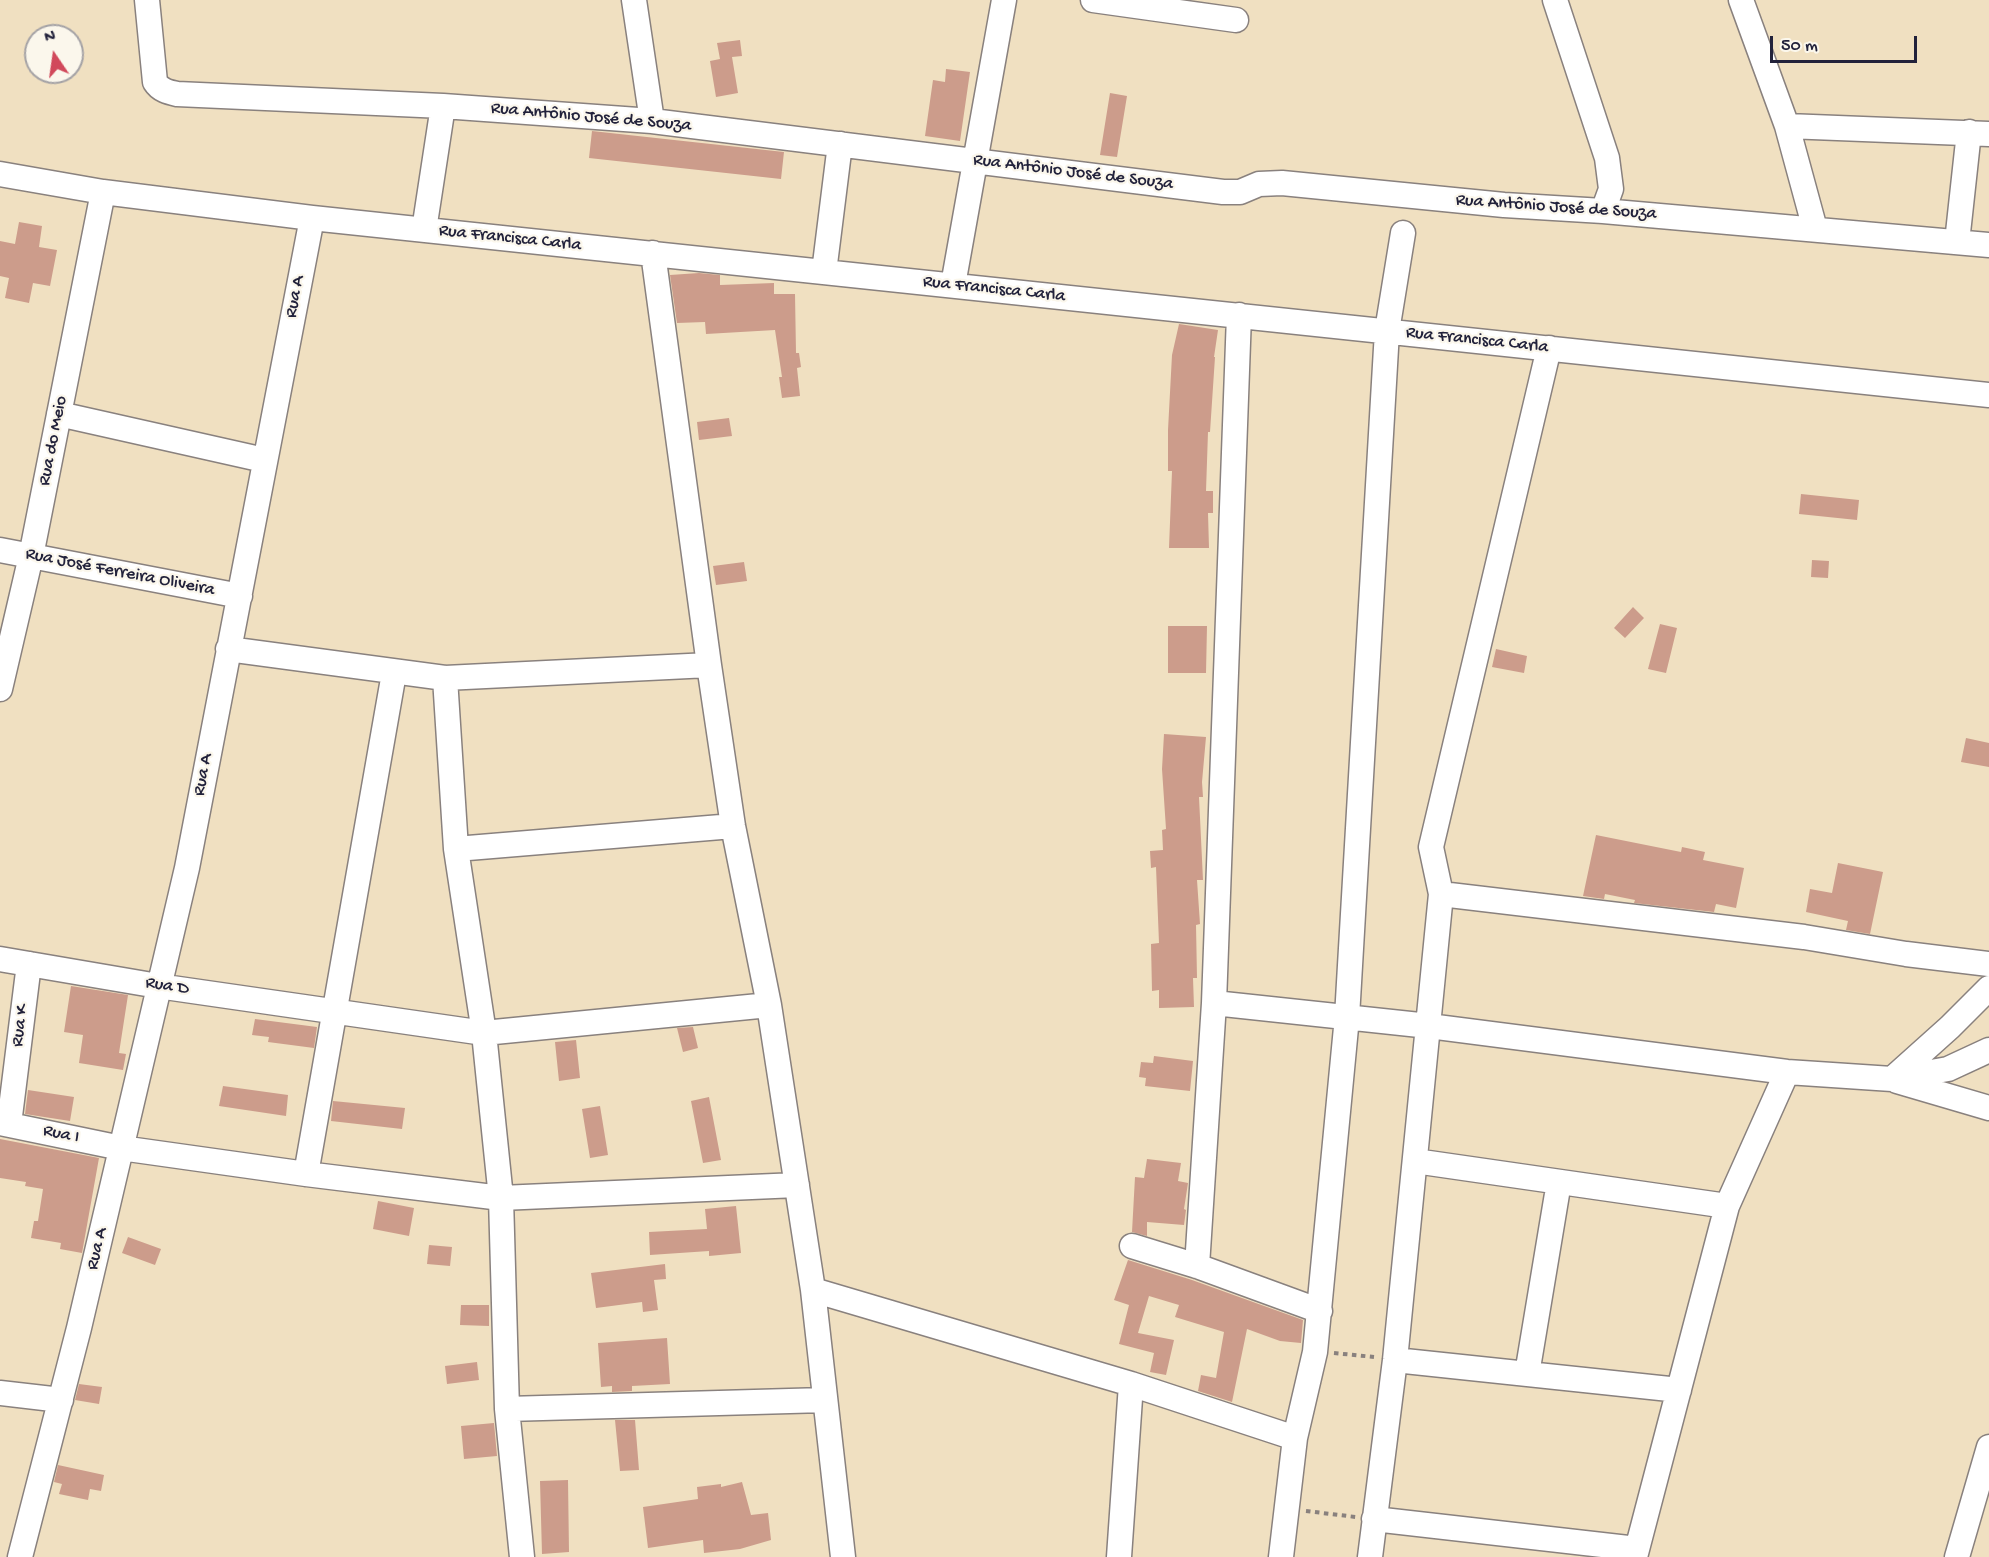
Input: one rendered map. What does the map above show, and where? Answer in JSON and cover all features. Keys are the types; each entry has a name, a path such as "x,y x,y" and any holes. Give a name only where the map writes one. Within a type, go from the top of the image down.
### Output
{"street":[{"name":"Rua Antônio José de Souza","path":"147,0 153,75 158,87 177,94 443,106 652,121 1223,192 1240,192 1259,184 1282,183 1503,205 1604,211 1989,245"},
{"path":"633,0 652,121"},
{"path":"953,285 1004,0"},
{"path":"1093,0 1236,20"},
{"path":"1555,0 1607,158 1611,189 1604,211"},
{"path":"1741,0 1787,126 1815,229"},
{"path":"424,230 443,106"},
{"path":"1787,126 1979,133 1957,242"},
{"path":"824,272 840,144"},
{"name":"Rua Francisca Carla","path":"0,174 103,192 312,218 1989,395"},
{"name":"Rua do Meio","path":"0,689 31,556 103,192"},
{"name":"Rua A","path":"20,1557 79,1328 187,868 312,218"},
{"path":"1281,1557 1295,1438 1315,1352 1320,1311 1347,1017 1387,331 1403,233"},
{"path":"653,254 709,665 734,826 770,1005 813,1290 843,1557"},
{"path":"1197,1266 1214,1003 1239,315"},
{"path":"1370,1557 1395,1360 1442,894 1431,847 1549,348"},
{"path":"59,414 264,460"},
{"name":"Rua José Ferreira Oliveira","path":"0,550 240,596"},
{"path":"228,649 445,678 709,665"},
{"path":"306,1174 394,672"},
{"path":"445,678 456,849 484,1033 501,1198 507,1409 522,1557"},
{"path":"456,849 734,826"},
{"path":"1442,894 1804,937 1906,954 1989,964"},
{"name":"Rua D","path":"0,959 158,986 484,1033 770,1005"},
{"name":"Rua K","path":"4,1123 29,964"},
{"path":"1892,1080 1989,988"},
{"path":"1214,1003 1429,1026 1787,1072 1892,1080 1989,1108"},
{"path":"1892,1080 1948,1070 1989,1050"},
{"path":"1374,1519 1636,1553 1727,1206 1787,1072"},
{"name":"Rua I","path":"4,1123 121,1148 501,1198 797,1185"},
{"path":"1415,1161 1727,1206"},
{"path":"1527,1374 1559,1182"},
{"path":"1132,1246 1197,1266 1320,1311"},
{"path":"813,1290 1131,1384 1295,1438"},
{"path":"1395,1360 1679,1390"},
{"path":"1119,1557 1131,1384"},
{"path":"0,1393 61,1400"},
{"path":"507,1409 825,1400"},
{"path":"1957,1557 1989,1447"}],"path":[{"path":"1315,1352 1395,1360"},
{"path":"1288,1509 1374,1519"}],"building":[{"path":"740,40 742,56 732,57 738,93 716,97 710,61 720,59 717,43"},
{"path":"946,69 970,72 960,141 925,136 933,80 945,82"},
{"path":"1110,93 1127,96 1117,157 1100,155"},
{"path":"592,131 784,152 781,179 589,158"},
{"path":"19,222 42,226 39,247 57,250 50,286 33,283 29,303 5,298 9,278 0,276 0,241 15,244"},
{"path":"699,273 720,275 720,285 774,283 774,294 795,294 796,353 799,353 801,367 797,368 800,396 782,398 779,377 782,377 775,330 706,334 705,322 677,323 670,275"},
{"path":"1179,324 1218,330 1214,357 1210,432 1208,432 1206,491 1213,491 1213,513 1208,513 1209,548 1169,548 1172,471 1168,471 1168,430 1172,355"},
{"path":"729,418 732,436 699,440 697,422"},
{"path":"1801,494 1859,500 1857,520 1799,514"},
{"path":"1812,560 1829,561 1828,578 1811,577"},
{"path":"744,562 747,581 716,585 713,566"},
{"path":"1633,607 1644,618 1625,638 1614,628"},
{"path":"1660,624 1677,628 1666,673 1648,669"},
{"path":"1168,626 1207,626 1206,673 1168,673"},
{"path":"1496,649 1527,656 1524,673 1492,667"},
{"path":"1164,734 1206,737 1203,797 1199,797 1203,880 1197,880 1200,924 1196,925 1197,978 1193,978 1194,1007 1159,1008 1159,990 1152,991 1151,944 1159,943 1156,867 1151,868 1150,851 1163,850 1162,830 1166,829 1162,769"},
{"path":"1966,738 1989,743 1989,767 1961,762"},
{"path":"1596,835 1681,852 1682,847 1705,852 1703,860 1744,868 1736,908 1716,904 1714,912 1634,903 1635,900 1605,894 1604,899 1583,896"},
{"path":"1838,863 1883,872 1870,934 1846,930 1848,921 1806,912 1810,889 1832,893"},
{"path":"71,986 128,995 119,1053 126,1054 123,1070 79,1063 83,1035 64,1032"},
{"path":"255,1019 317,1027 314,1048 268,1042 269,1037 252,1035"},
{"path":"693,1027 698,1048 683,1052 677,1028"},
{"path":"576,1040 580,1078 559,1081 555,1042"},
{"path":"1154,1056 1193,1061 1190,1091 1145,1086 1146,1078 1139,1077 1141,1062 1153,1063"},
{"path":"223,1086 288,1095 286,1116 219,1106"},
{"path":"28,1090 74,1097 70,1121 25,1114"},
{"path":"709,1097 721,1160 703,1163 691,1101"},
{"path":"333,1101 405,1108 402,1129 331,1121"},
{"path":"600,1106 608,1155 590,1158 582,1109"},
{"path":"0,1139 99,1158 82,1253 60,1249 61,1243 31,1238 34,1221 38,1221 43,1189 25,1186 26,1182 0,1178"},
{"path":"1147,1159 1181,1163 1178,1181 1188,1183 1184,1225 1147,1222 1147,1236 1132,1232 1135,1177 1144,1178"},
{"path":"378,1201 414,1208 409,1236 373,1229"},
{"path":"736,1206 741,1253 709,1256 709,1251 650,1255 649,1232 707,1229 705,1209"},
{"path":"128,1237 161,1249 155,1265 122,1253"},
{"path":"429,1245 452,1247 450,1266 427,1264"},
{"path":"1128,1260 1192,1280 1303,1320 1301,1343 1280,1341 1247,1329 1232,1402 1198,1391 1201,1375 1216,1378 1224,1332 1175,1317 1179,1305 1149,1296 1138,1333 1174,1340 1166,1375 1150,1372 1154,1353 1119,1344 1129,1305 1114,1300"},
{"path":"665,1264 666,1279 654,1280 658,1310 643,1312 642,1302 596,1308 591,1273"},
{"path":"461,1305 489,1305 489,1326 460,1325"},
{"path":"667,1338 670,1384 632,1386 632,1391 612,1392 612,1386 601,1387 598,1343"},
{"path":"477,1362 479,1380 447,1384 445,1366"},
{"path":"79,1384 102,1387 99,1404 75,1400"},
{"path":"615,1420 635,1420 639,1470 620,1471"},
{"path":"494,1423 497,1456 464,1459 461,1426"},
{"path":"58,1465 104,1475 101,1491 90,1489 88,1500 59,1494 62,1484 54,1482"},
{"path":"568,1480 569,1552 542,1554 540,1481"},
{"path":"742,1482 751,1515 768,1513 771,1540 740,1549 704,1553 703,1540 648,1548 643,1507 698,1499 697,1487 721,1484 721,1487"}]}
